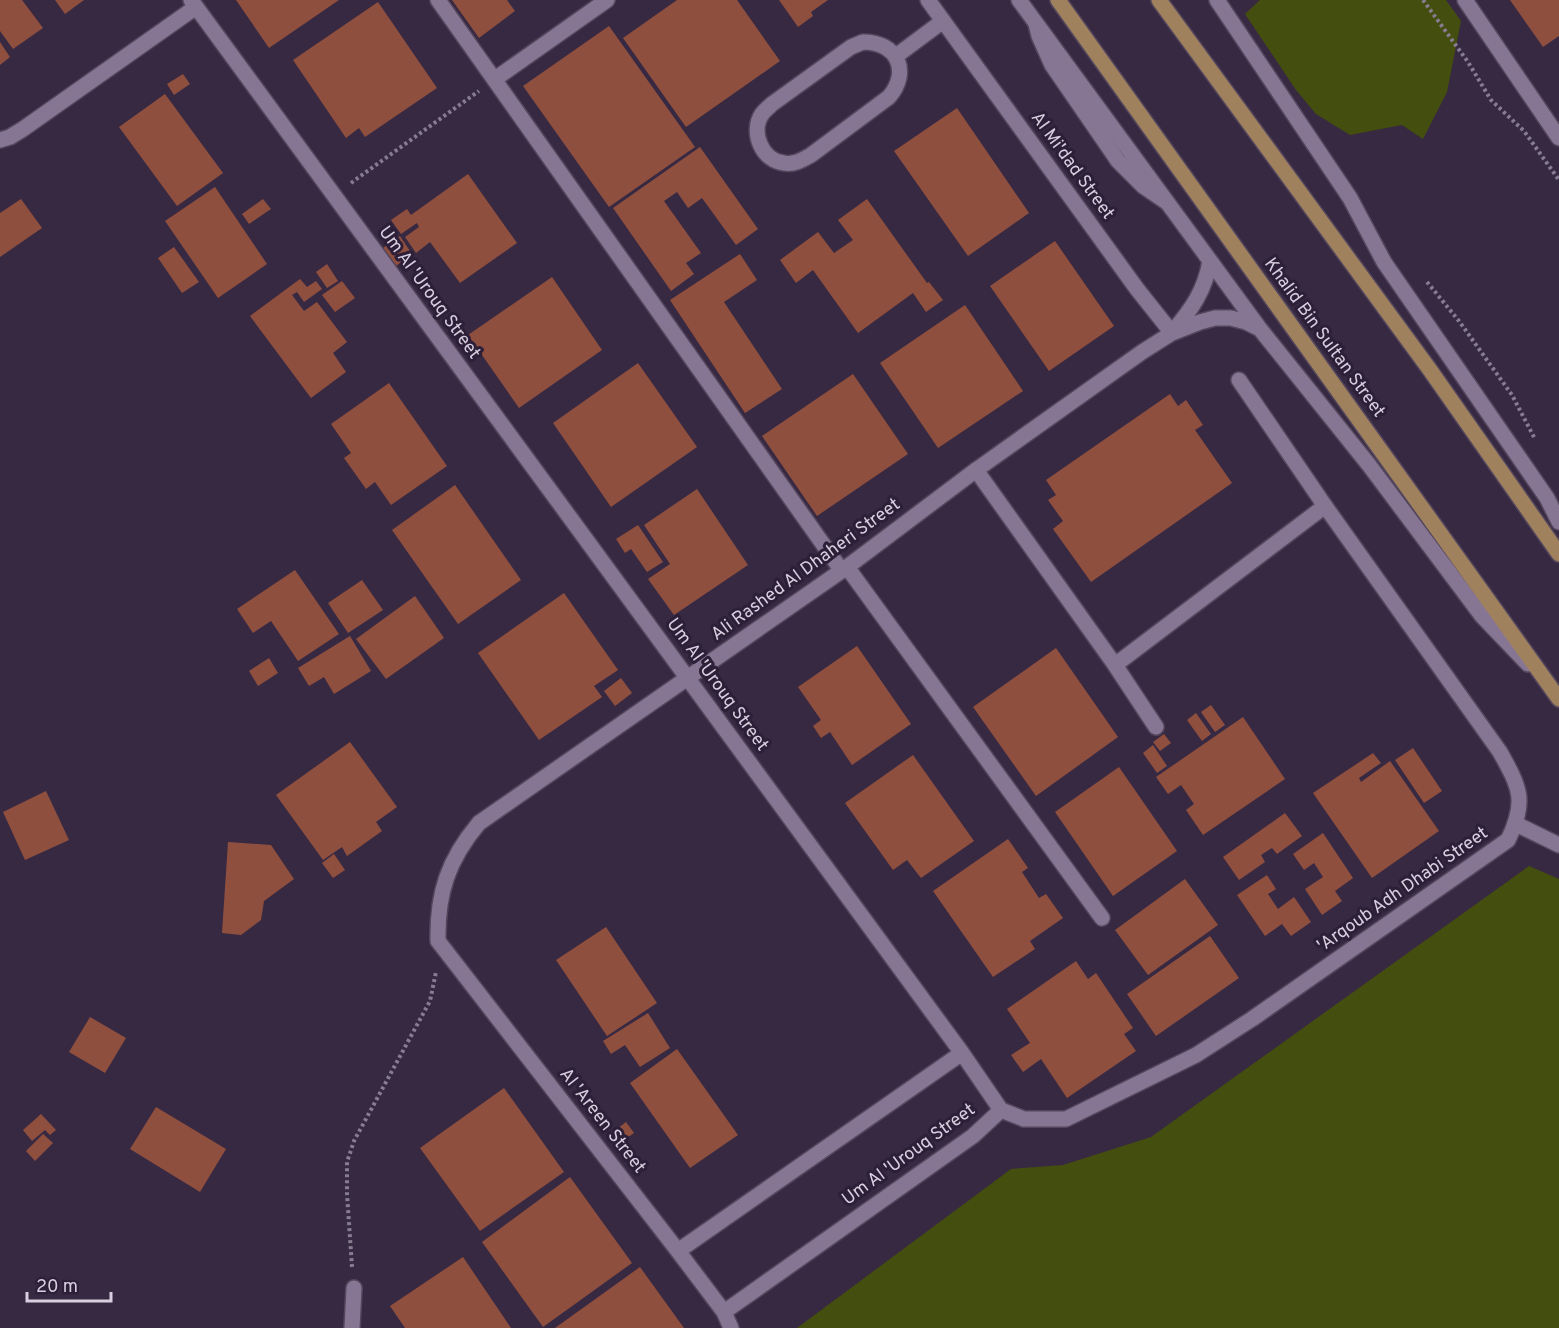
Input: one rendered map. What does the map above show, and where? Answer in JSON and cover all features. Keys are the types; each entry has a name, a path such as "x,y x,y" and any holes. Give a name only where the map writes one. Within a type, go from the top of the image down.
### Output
{"main road":[{"name":"Khalid Bin Sultan Street","path":"1058,0 1559,699"},
{"path":"1159,0 1430,370 1559,554"}],"street":[{"path":"438,0 844,569 1101,918"},
{"path":"495,79 607,0"},
{"name":"Al Mi'dad Street","path":"928,0 1137,289 1172,333"},
{"path":"1019,0 1260,329 1369,465 1482,616 1549,687"},
{"path":"1217,0 1350,198 1384,262 1546,498 1559,522"},
{"path":"1465,0 1559,138"},
{"name":"Um Al 'Urouq Street","path":"0,140 22,129 194,4 962,1053 1001,1110 973,1136 723,1312"},
{"path":"896,56 943,21"},
{"path":"863,42 876,42 887,47 896,56 900,67 900,78 889,98 797,163 782,163 768,157 759,144 757,129 762,115 772,104 851,46 863,42"},
{"path":"1172,333 1200,296 1207,279 1210,261"},
{"path":"1172,333 1215,318 1238,320 1260,329"},
{"name":"Ali Rashed Al Dhaheri Street","path":"438,941 440,900 450,867 462,843 479,823 844,569 976,470 1172,333"},
{"path":"1239,380 1325,506 1500,752 1515,780 1521,802 1516,824 1559,844"},
{"path":"976,470 1115,665 1156,727"},
{"path":"1115,665 1325,506"},
{"name":"'Arqoub Adh Dhabi Street","path":"1001,1110 1024,1119 1066,1119 1196,1055 1252,1020 1508,840 1516,824"},
{"name":"Al 'Areen Street","path":"438,941 678,1251 723,1312 731,1328"},
{"path":"678,1251 962,1053"},
{"path":"352,1328 354,1288"}],"path":[{"path":"1424,0 1468,62 1491,100 1524,131 1559,180"},
{"path":"333,196 495,79"},
{"path":"354,1288 347,1162 354,1141 430,1001 436,972 438,941"}],"green space":[{"path":"1260,0 1446,0 1461,21 1447,92 1423,139 1402,125 1350,135 1316,114 1296,90 1245,14"},
{"path":"1529,866 1559,879 1559,1328 797,1328 1011,1169 1063,1165 1151,1137"}],"building":[{"path":"0,0 22,0 43,28 13,49 0,31"},
{"path":"55,0 84,0 65,14"},
{"path":"236,0 339,0 269,48"},
{"path":"452,0 507,0 515,11 479,38"},
{"path":"677,0 737,0 780,61 686,127 623,38"},
{"path":"779,0 828,0 811,12 813,16 798,27"},
{"path":"1510,0 1559,0 1559,36 1543,47"},
{"path":"378,2 437,88 365,137 359,128 346,138 293,60"},
{"path":"609,26 695,147 609,207 523,86"},
{"path":"0,42 10,57 0,65"},
{"path":"183,74 190,84 174,95 167,84"},
{"path":"165,94 223,173 177,206 119,127"},
{"path":"957,108 1029,213 968,256 894,151"},
{"path":"700,147 758,229 736,245 702,198 688,208 677,192 664,201 701,253 686,263 694,274 671,291 613,208"},
{"path":"468,174 517,243 460,283 430,242 416,253 405,237 419,227 417,223 401,234 391,220 407,209 411,215"},
{"path":"215,187 267,264 218,298 165,221"},
{"path":"21,199 42,228 0,257 0,213"},
{"path":"263,199 271,209 249,224 242,214"},
{"path":"867,199 927,283 929,282 943,300 926,312 913,293 858,333 813,270 796,283 780,260 818,232 834,253 853,240 838,220"},
{"path":"400,236 412,254 396,266 383,248"},
{"path":"1055,241 1114,326 1049,371 990,286"},
{"path":"174,247 199,282 182,293 158,258"},
{"path":"740,254 757,280 724,302 782,389 745,413 670,300"},
{"path":"327,264 338,281 327,288 316,272"},
{"path":"552,277 602,350 519,408 468,335"},
{"path":"300,279 307,287 316,281 322,289 304,302 297,292 292,295 304,311 317,302 347,342 333,353 346,372 311,398 250,316"},
{"path":"342,281 355,298 335,312 322,295"},
{"path":"965,305 1023,391 938,448 880,363"},
{"path":"638,363 697,447 611,507 553,423"},
{"path":"853,374 908,454 817,516 762,436"},
{"path":"389,383 447,466 391,505 375,482 366,489 344,458 351,453 331,424"},
{"path":"1170,394 1178,406 1186,400 1203,425 1195,430 1232,483 1091,582 1053,529 1063,521 1048,500 1056,495 1046,480"},
{"path":"455,485 521,580 458,624 392,530"},
{"path":"697,489 748,565 674,615 648,579 670,564 644,525"},
{"path":"638,525 663,562 647,572 631,549 625,553 616,539"},
{"path":"295,570 339,634 298,661 271,621 253,633 237,609"},
{"path":"362,580 383,610 348,633 328,603"},
{"path":"564,593 618,670 594,686 602,697 539,740 478,653"},
{"path":"415,596 444,638 386,679 356,639"},
{"path":"350,636 371,671 334,694 324,677 309,686 298,668"},
{"path":"857,646 911,724 852,765 830,732 821,738 813,726 821,720 798,687"},
{"path":"1056,648 1118,737 1036,796 973,707"},
{"path":"269,658 278,673 258,686 249,671"},
{"path":"621,678 632,693 615,706 604,691"},
{"path":"1211,705 1225,725 1215,732 1201,712"},
{"path":"1196,713 1211,734 1202,741 1187,720"},
{"path":"1243,717 1285,779 1203,835 1186,810 1194,804 1181,785 1168,794 1156,777"},
{"path":"1164,734 1171,743 1160,751 1153,742"},
{"path":"350,742 397,807 376,822 382,831 347,856 342,847 323,860 276,795"},
{"path":"1153,745 1167,766 1157,773 1143,753"},
{"path":"1413,748 1442,791 1424,803 1395,760"},
{"path":"1373,753 1381,763 1359,778 1361,782 1390,761 1439,831 1372,878 1313,793"},
{"path":"913,755 974,841 921,878 907,860 893,870 845,803"},
{"path":"1119,767 1177,851 1113,896 1055,812"},
{"path":"46,791 69,840 25,860 3,812"},
{"path":"1285,813 1302,836 1277,854 1272,848 1261,855 1265,862 1239,880 1223,857"},
{"path":"1323,833 1353,878 1335,891 1342,901 1322,915 1305,889 1323,877 1314,863 1304,870 1293,854"},
{"path":"1008,839 1028,868 1022,872 1039,898 1046,894 1063,918 1030,941 1035,949 993,977 933,891"},
{"path":"228,842 271,845 294,879 264,901 261,920 241,935 222,933"},
{"path":"334,854 345,870 333,878 322,863"},
{"path":"1267,875 1276,889 1268,894 1278,909 1294,897 1311,922 1291,936 1282,924 1265,936 1237,895"},
{"path":"1185,879 1218,925 1148,975 1115,930"},
{"path":"606,927 657,1003 607,1036 556,960"},
{"path":"1210,936 1239,978 1156,1036 1127,994"},
{"path":"1076,961 1088,979 1096,973 1133,1028 1124,1034 1136,1051 1067,1098 1041,1059 1023,1072 1011,1055 1030,1043 1007,1009"},
{"path":"648,1013 670,1048 640,1067 625,1045 611,1054 603,1041"},
{"path":"90,1017 126,1038 105,1073 69,1052"},
{"path":"677,1049 738,1135 690,1168 630,1083"},
{"path":"504,1088 564,1172 480,1231 420,1148"},
{"path":"156,1107 226,1149 200,1192 130,1149"},
{"path":"41,1114 56,1130 50,1135 45,1130 32,1141 23,1130"},
{"path":"626,1122 634,1133 615,1146 608,1136"},
{"path":"43,1134 53,1143 35,1161 26,1151"},
{"path":"570,1177 632,1263 543,1327 482,1242"},
{"path":"463,1257 511,1328 405,1328 390,1306"},
{"path":"640,1267 684,1328 555,1328"}]}
